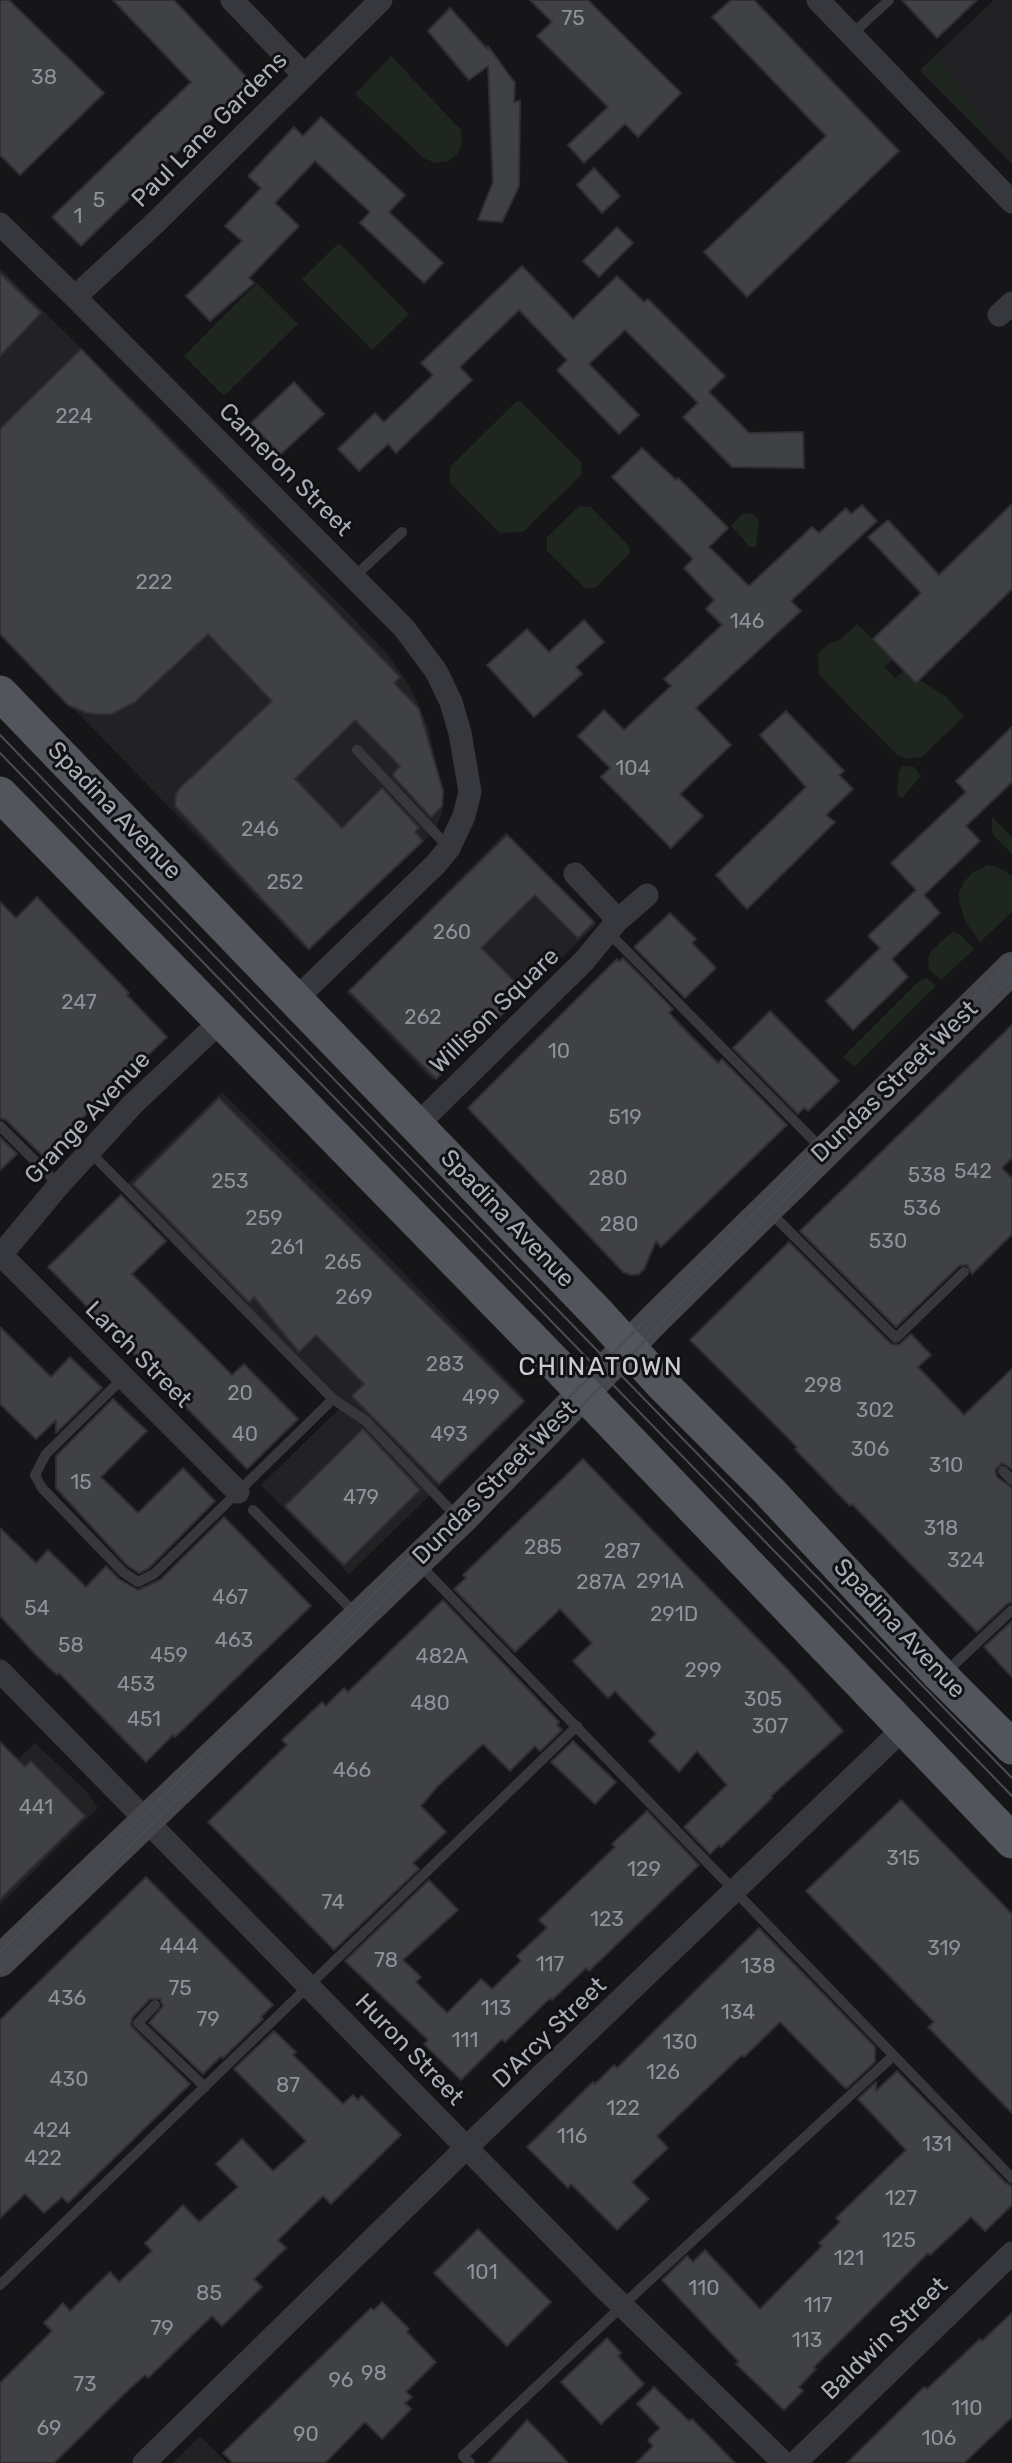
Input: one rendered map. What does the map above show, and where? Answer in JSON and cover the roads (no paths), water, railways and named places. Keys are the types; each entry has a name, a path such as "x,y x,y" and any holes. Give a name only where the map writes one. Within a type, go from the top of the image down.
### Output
{"main road":[{"name":"Spadina Avenue","path":"0,693 1012,1747"},
{"path":"0,794 584,1394 1012,1840"},
{"name":"Dundas Street West","path":"1,1959 460,1520 766,1208 1012,968"}],"street":[{"path":"232,0 304,75"},
{"name":"Paul Lane Gardens","path":"75,297 155,223 381,0"},
{"path":"818,0 1012,202"},
{"name":"Cameron Street","path":"0,224 404,628 436,671 451,702 460,733 470,792 464,816 449,848"},
{"path":"296,999 436,864 449,848"},
{"path":"575,874 613,926"},
{"name":"Willison Square","path":"416,1125 584,961 613,926 647,895"},
{"name":"Grange Avenue","path":"1,1256 59,1185 133,1104 221,1021"},
{"name":"Larch Street","path":"1,1256 238,1493"},
{"name":"Huron Street","path":"0,1671 622,2306 784,2463"},
{"name":"D'Arcy Street","path":"144,2463 467,2147 904,1729"},
{"name":"Baldwin Street","path":"795,2463 1012,2253"}],"lane":[{"path":"851,35 890,0"},
{"path":"354,577 401,532"},
{"path":"357,750 449,848"},
{"path":"613,926 709,1034 824,1151"},
{"path":"0,1126 59,1185"},
{"path":"90,1152 333,1399 366,1421 460,1520"},
{"path":"766,1208 896,1338 964,1272"},
{"path":"123,1378 46,1454 36,1475 42,1488 122,1572 138,1582 154,1574 333,1399"},
{"path":"1003,1471 1012,1480"},
{"path":"253,1510 360,1617"},
{"path":"417,1561 1012,2178"},
{"path":"942,1676 1012,1610"},
{"path":"0,2285 576,1726"},
{"path":"155,2005 138,2023 205,2087"},
{"path":"470,2463 463,2456 893,2056"}],"tram line":[{"path":"0,735 1012,1778"},
{"path":"0,753 1012,1796"},
{"path":"0,1952 355,1613 675,1291 1012,960"},
{"path":"0,1971 528,1462 732,1250 1012,978"}],"district":[{"name":"CHINATOWN","path":"601,1367"}]}
